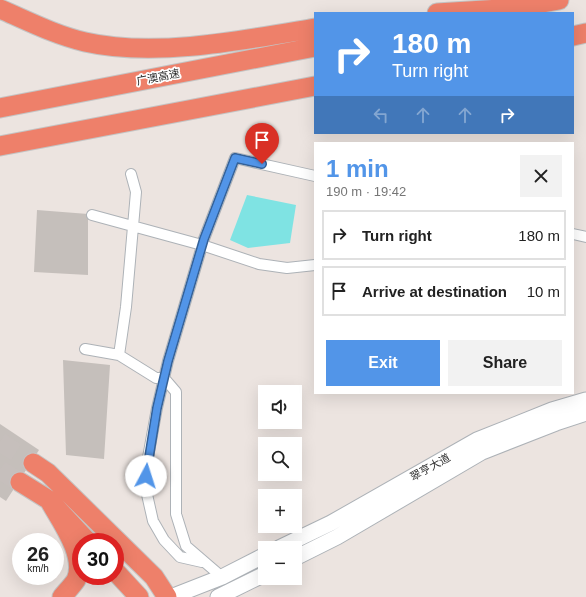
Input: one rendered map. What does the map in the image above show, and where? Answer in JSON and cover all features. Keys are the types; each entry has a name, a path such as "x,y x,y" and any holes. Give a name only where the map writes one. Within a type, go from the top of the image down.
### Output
{"highway":[{"path":"496,12 559,0"},
{"path":"453,12 516,8"},
{"path":"0,9 53,32 85,42 122,47 173,47 231,41 314,28"},
{"path":"574,36 586,33"},
{"name":"广澳高速","path":"0,108 314,47"},
{"path":"0,146 314,86"},
{"path":"0,156 69,134"},
{"path":"33,463 48,473 154,578 167,597"},
{"path":"20,482 48,500 79,533"},
{"path":"48,500 72,542 79,562 76,579 62,597"},
{"path":"124,581 139,597"}],"main road":[{"name":"翠亨大道","path":"293,541 331,522 477,440 552,410 586,400"},
{"name":"翠亨大道","path":"302,554 337,537 482,452 556,423 586,414"},
{"path":"171,597 222,577 258,559"},
{"path":"218,597 258,577"}],"street":[{"path":"202,562 180,557 164,540 153,521 146,490 147,463 164,378 202,245 235,158 314,176"},
{"path":"119,355 126,307 136,192 131,174"},
{"path":"92,215 202,245 259,264 287,268 314,265"},
{"path":"574,234 586,237"},
{"path":"85,349 119,355 156,378 164,378 176,392 176,514 186,546 202,562 222,577"}],"water":[{"path":"247,195 296,205 290,243 248,248 230,240"}],"building":[{"path":"37,210 88,214 88,275 34,272"},
{"path":"63,360 110,365 104,459 66,455"},
{"path":"0,424 39,450 6,501 0,497"}],"tunnel":[{"path":"0,442 33,463"},
{"path":"0,470 20,482"}],"route":[{"path":"146,476 157,408 168,361 204,239 235,158 262,164"}]}
